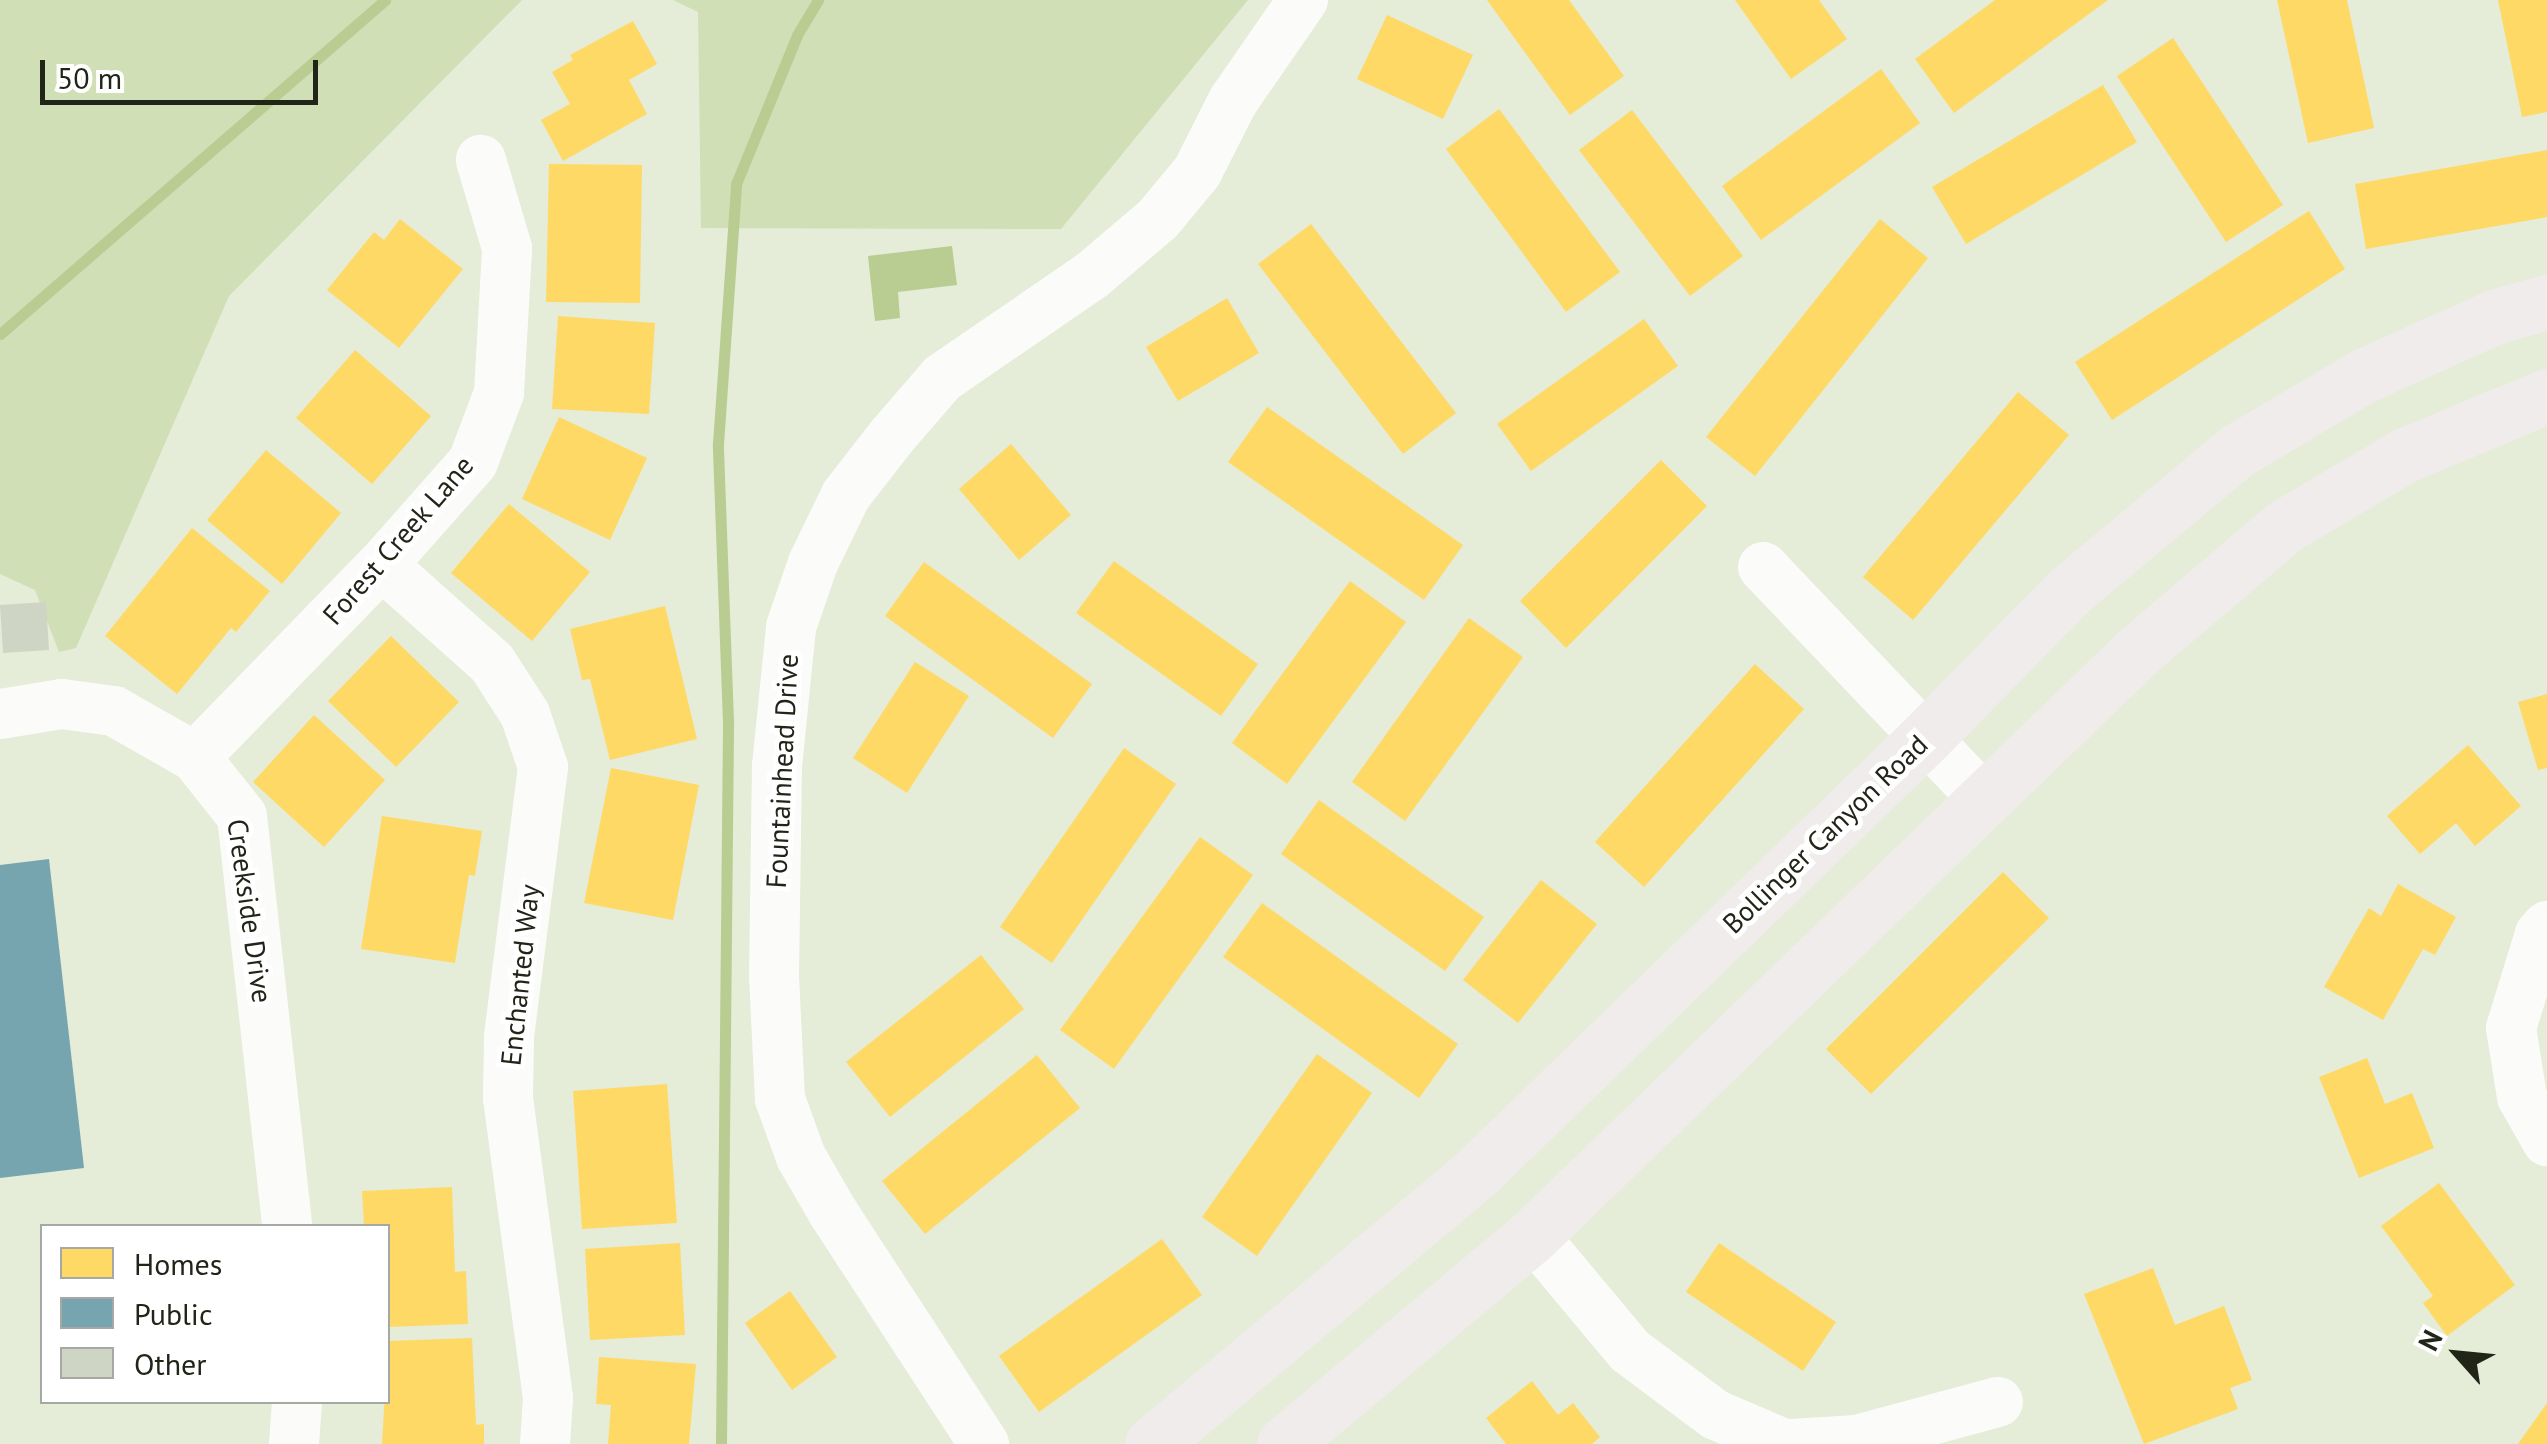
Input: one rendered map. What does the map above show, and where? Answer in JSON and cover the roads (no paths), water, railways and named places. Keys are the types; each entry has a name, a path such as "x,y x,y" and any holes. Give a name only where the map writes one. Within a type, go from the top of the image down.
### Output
{"main road":[{"name":"Bollinger Canyon Road","path":"1152,1444 1477,1172 1925,738 2068,592 2238,450 2365,375 2496,316 2547,302"},
{"path":"1284,1444 1533,1235 1983,798 2138,652 2285,526 2406,454 2526,401 2547,396"}],"street":[{"name":"Fountainhead Drive","path":"984,1444 834,1214 801,1157 780,1099 774,1011 777,766 791,627 813,563 846,495 892,436 942,378 1062,297 1158,219 1196,172 1234,101 1303,0"},
{"name":"Forest Creek Lane","path":"195,757 382,565 473,462 498,393 507,248 481,160"},
{"name":"Enchanted Way","path":"382,565 492,663 525,714 542,767 509,1038 508,1098 548,1398 545,1444"},
{"path":"1763,567 1983,798"},
{"name":"Creekside Drive","path":"0,714 62,704 114,710 195,757 242,816 287,1224"},
{"path":"2547,926 2540,934 2511,1028 2522,1097 2547,1141"},
{"path":"1533,1235 1630,1351 1716,1415 1784,1444"},
{"path":"1792,1444 1857,1440 1998,1402"},
{"path":"294,1444 297,1404"}],"waterway":[{"path":"0,334 385,0"},
{"path":"721,1444 728,722 718,444 736,184 797,35 818,0"}]}
